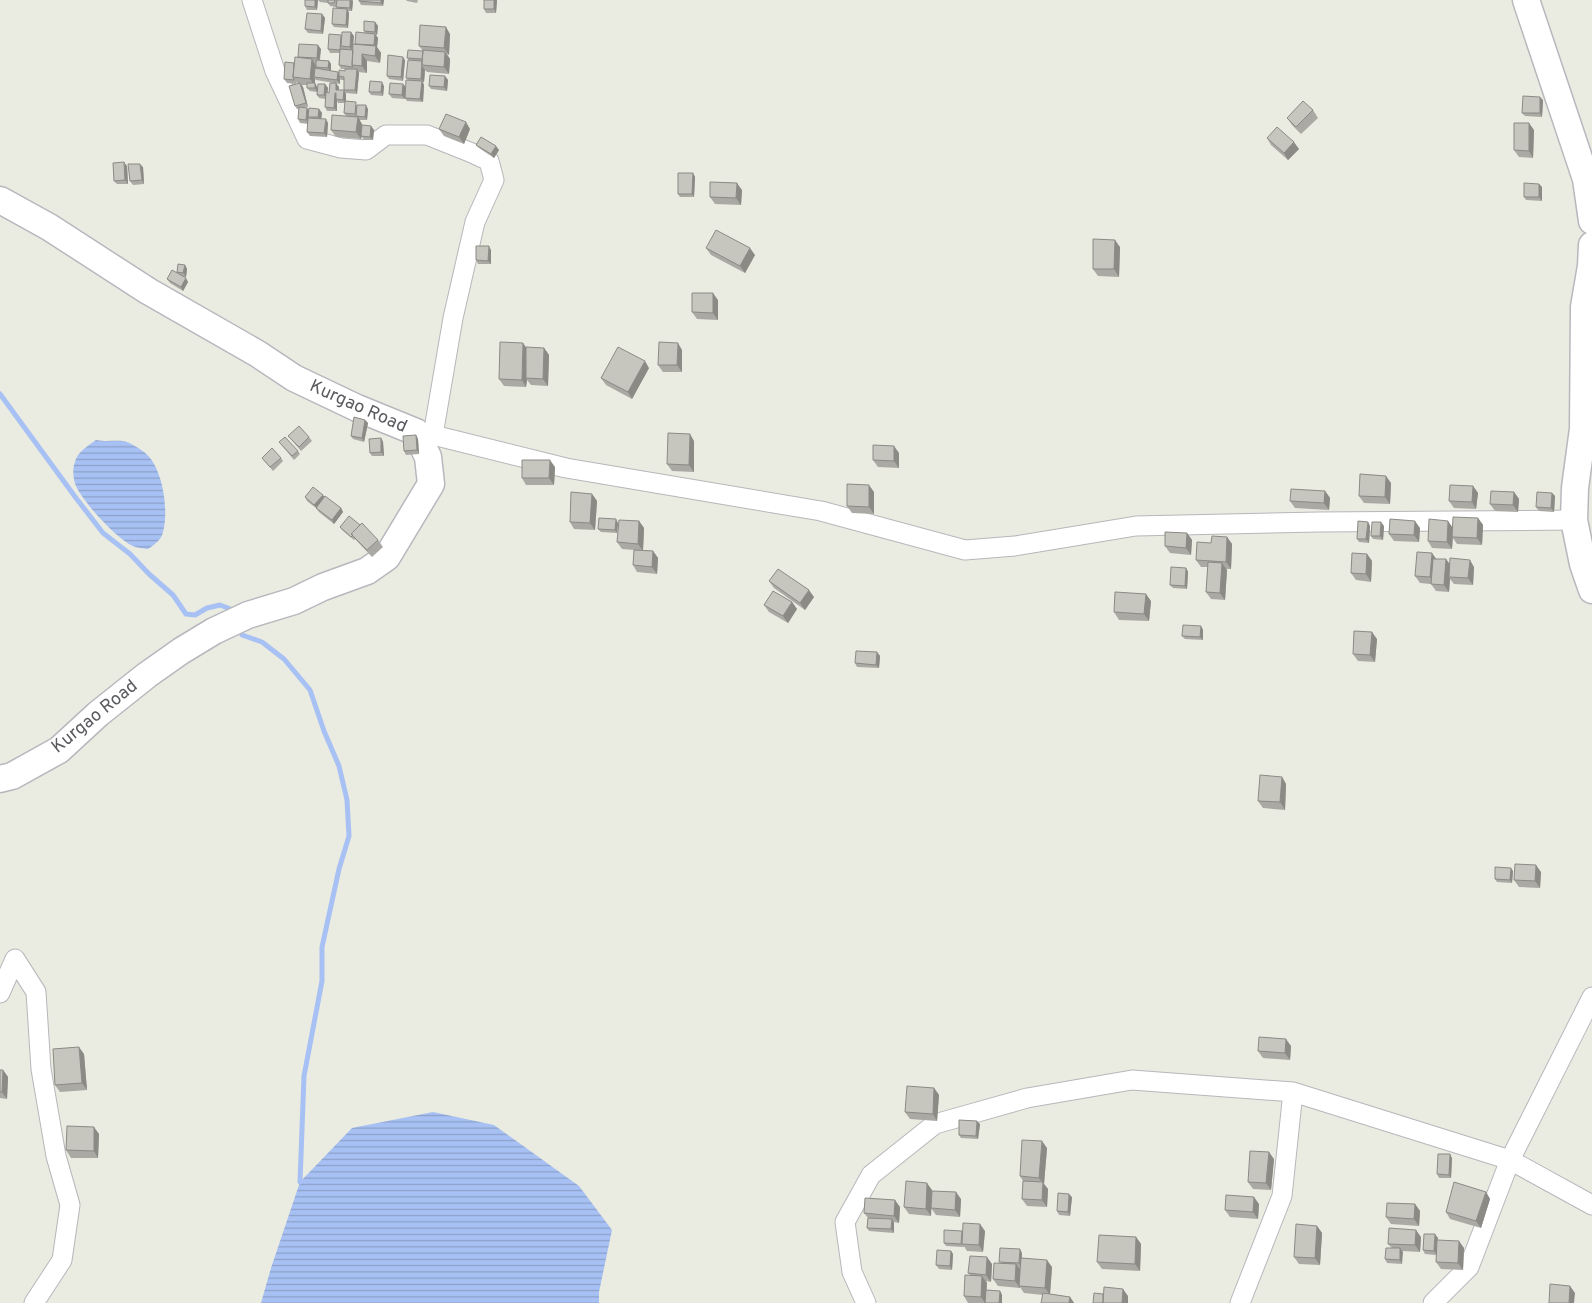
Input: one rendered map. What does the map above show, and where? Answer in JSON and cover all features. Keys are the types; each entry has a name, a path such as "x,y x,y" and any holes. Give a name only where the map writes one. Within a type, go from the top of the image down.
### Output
{"street":[{"path":"252,0 274,71 307,139 341,148 366,150 386,135 428,135 489,162 494,180 475,222 425,433 566,468 821,511 965,550 1015,546 1136,526 1574,520"},
{"path":"1526,0 1586,179 1592,221"},
{"name":"Kurgao Road","path":"0,200 50,227 148,291 258,354 294,378 357,408 425,433 431,484 387,557 367,571 323,587 294,601 248,615 214,631 180,651 147,675 98,714 59,750 12,776 0,780"},
{"path":"1592,245 1591,266 1584,307 1583,429 1575,488 1574,520 1592,590"},
{"path":"0,993 15,959 36,992 41,1069 56,1156 70,1204 62,1260 34,1303"},
{"path":"1433,1303 1469,1267 1510,1160 1592,997"},
{"path":"866,1303 852,1272 845,1222 871,1175 935,1124 1027,1098 1132,1080 1293,1092 1510,1160 1592,1206"},
{"path":"1240,1303 1282,1196 1293,1092"}],"water":[{"path":"96,440 123,441 131,444 144,452 156,467 165,501 165,523 161,537 148,549 133,546 110,529 94,512 76,485 73,471 76,458"},
{"path":"433,1112 494,1125 579,1186 612,1230 599,1292 599,1303 261,1303 300,1182 352,1128"}],"building":[{"path":"305,0 315,0 315,7 305,6"},
{"path":"328,0 335,0 334,3 328,3"},
{"path":"337,0 350,0 350,8 336,7"},
{"path":"381,0 381,3 359,1"},
{"path":"484,0 494,0 494,9 484,9"},
{"path":"333,8 347,9 346,25 332,24"},
{"path":"307,13 322,14 321,31 305,29"},
{"path":"364,21 375,22 375,32 364,31"},
{"path":"420,25 446,27 444,48 419,46"},
{"path":"342,32 351,32 350,47 341,46"},
{"path":"356,32 375,34 374,45 355,44"},
{"path":"329,34 341,35 340,50 328,49"},
{"path":"299,44 318,45 317,58 298,57"},
{"path":"353,44 376,46 375,56 362,54 362,66 352,65"},
{"path":"340,49 353,50 353,67 339,65"},
{"path":"408,50 423,51 422,59 407,58"},
{"path":"423,50 445,52 444,67 422,65"},
{"path":"388,55 403,57 401,77 387,76"},
{"path":"295,57 312,59 310,79 293,77"},
{"path":"316,60 329,61 328,68 316,67"},
{"path":"408,60 422,61 421,79 406,78"},
{"path":"285,62 294,63 294,80 284,79"},
{"path":"315,68 338,72 337,80 314,77"},
{"path":"345,69 357,69 355,90 344,90 344,77 339,76 339,70 345,71"},
{"path":"430,75 445,76 444,87 429,86"},
{"path":"406,80 422,81 420,99 405,98"},
{"path":"370,81 382,82 381,92 369,92"},
{"path":"300,83 306,103 295,106 289,86"},
{"path":"307,83 315,83 315,88 307,88"},
{"path":"330,83 336,83 336,90 344,90 343,100 336,99 335,93 334,108 325,107 326,92 329,93"},
{"path":"390,83 403,84 402,95 389,94"},
{"path":"318,84 325,84 324,95 317,95"},
{"path":"1523,96 1540,97 1540,113 1522,113"},
{"path":"345,101 356,102 355,114 344,113"},
{"path":"1303,101 1313,110 1296,127 1287,118"},
{"path":"357,105 366,105 365,117 356,116"},
{"path":"299,107 307,108 306,120 298,119"},
{"path":"309,108 319,109 318,117 308,117"},
{"path":"446,114 466,122 459,137 439,129"},
{"path":"332,115 358,117 356,132 331,130"},
{"path":"308,118 326,119 324,133 307,132"},
{"path":"1514,123 1529,123 1529,151 1514,150"},
{"path":"362,125 371,126 370,137 361,136"},
{"path":"1277,127 1294,142 1284,153 1267,138"},
{"path":"481,137 496,146 491,154 476,145"},
{"path":"124,162 125,180 114,181 113,163"},
{"path":"128,164 140,164 142,180 130,181"},
{"path":"678,173 693,173 692,194 678,194"},
{"path":"710,182 737,183 736,198 710,197"},
{"path":"1524,183 1539,184 1539,197 1524,197"},
{"path":"716,230 750,248 740,266 706,248"},
{"path":"1093,239 1115,240 1114,269 1093,269"},
{"path":"476,246 489,246 488,261 476,260"},
{"path":"178,264 185,265 183,273 177,272"},
{"path":"172,270 186,278 181,287 167,279"},
{"path":"692,293 713,293 713,313 692,312"},
{"path":"500,342 523,343 522,380 499,379"},
{"path":"659,342 678,343 677,365 658,365"},
{"path":"526,347 544,348 543,379 526,378"},
{"path":"618,347 645,361 628,392 601,378"},
{"path":"354,417 365,420 362,438 351,436"},
{"path":"299,426 309,437 299,447 288,436"},
{"path":"668,433 690,434 689,465 667,464"},
{"path":"416,435 417,450 404,451 403,436"},
{"path":"285,437 298,451 292,456 279,442"},
{"path":"381,438 381,452 370,453 369,439"},
{"path":"873,445 894,446 894,461 873,460"},
{"path":"272,448 281,458 270,467 262,458"},
{"path":"522,460 550,460 549,478 522,478"},
{"path":"1360,474 1386,476 1385,497 1359,496"},
{"path":"847,484 869,485 869,507 847,506"},
{"path":"1450,485 1473,486 1472,502 1449,501"},
{"path":"313,487 323,495 314,505 305,497"},
{"path":"1291,489 1325,491 1324,503 1290,501"},
{"path":"1491,491 1514,492 1513,505 1490,504"},
{"path":"571,492 592,494 590,523 570,522"},
{"path":"1537,492 1552,493 1551,508 1536,507"},
{"path":"325,496 341,508 332,520 316,508"},
{"path":"349,516 360,525 351,534 353,535 351,537 340,527"},
{"path":"1453,517 1478,518 1477,538 1452,537"},
{"path":"599,518 616,519 615,530 598,529"},
{"path":"1390,519 1415,521 1414,535 1389,534"},
{"path":"1429,519 1448,521 1447,542 1428,541"},
{"path":"619,520 639,521 638,544 617,542"},
{"path":"1358,521 1368,522 1366,539 1357,539"},
{"path":"1372,522 1381,522 1380,536 1371,536"},
{"path":"362,523 378,540 367,550 351,534"},
{"path":"1165,532 1187,533 1186,548 1165,546"},
{"path":"1212,536 1227,537 1226,562 1196,560 1197,542 1211,543"},
{"path":"634,550 653,551 652,567 633,565"},
{"path":"1417,552 1432,553 1430,577 1415,576"},
{"path":"1352,553 1367,554 1366,574 1351,573"},
{"path":"1450,558 1470,560 1468,578 1449,577"},
{"path":"1433,559 1446,559 1444,585 1431,584"},
{"path":"1208,562 1222,563 1220,593 1206,592"},
{"path":"1171,567 1186,568 1185,586 1170,585"},
{"path":"778,569 809,590 800,603 769,581"},
{"path":"773,591 792,602 783,616 764,605"},
{"path":"1115,592 1146,594 1144,614 1114,612"},
{"path":"1183,625 1201,626 1200,637 1182,636"},
{"path":"1354,631 1372,632 1370,655 1353,654"},
{"path":"856,651 877,652 876,665 855,663"},
{"path":"1260,775 1282,777 1280,802 1258,801"},
{"path":"1515,864 1536,865 1535,881 1514,880"},
{"path":"1495,867 1511,868 1510,880 1495,879"},
{"path":"1259,1037 1286,1039 1285,1053 1258,1051"},
{"path":"79,1047 82,1083 55,1085 53,1049"},
{"path":"0,1070 3,1070 2,1092 0,1092"},
{"path":"907,1086 934,1088 933,1114 905,1112"},
{"path":"959,1120 977,1121 976,1136 959,1135"},
{"path":"67,1126 94,1127 94,1151 66,1150"},
{"path":"1022,1140 1042,1141 1039,1178 1020,1176"},
{"path":"1250,1151 1269,1152 1266,1183 1248,1182"},
{"path":"1438,1154 1450,1154 1449,1175 1437,1174"},
{"path":"906,1181 927,1183 926,1209 904,1207"},
{"path":"1023,1181 1043,1182 1042,1200 1022,1199"},
{"path":"1454,1182 1486,1192 1476,1221 1446,1212"},
{"path":"932,1191 956,1192 955,1210 931,1208"},
{"path":"1058,1193 1069,1194 1068,1212 1057,1211"},
{"path":"1226,1195 1254,1197 1253,1212 1225,1210"},
{"path":"865,1198 895,1200 894,1216 864,1213"},
{"path":"1387,1203 1415,1204 1414,1219 1386,1217"},
{"path":"868,1218 892,1219 891,1229 867,1228"},
{"path":"963,1223 980,1224 979,1245 962,1244"},
{"path":"1296,1224 1317,1226 1315,1258 1294,1257"},
{"path":"1389,1228 1416,1230 1415,1245 1388,1244"},
{"path":"944,1230 962,1231 961,1244 944,1243"},
{"path":"1424,1234 1435,1234 1434,1251 1423,1250"},
{"path":"1099,1235 1136,1237 1135,1264 1097,1262"},
{"path":"1437,1240 1459,1241 1458,1263 1436,1262"},
{"path":"1000,1248 1020,1249 1019,1263 999,1262"},
{"path":"1386,1248 1400,1248 1400,1260 1385,1259"},
{"path":"937,1250 951,1251 950,1266 936,1265"},
{"path":"970,1256 987,1257 986,1275 968,1273"},
{"path":"1021,1258 1047,1260 1045,1288 1019,1286"},
{"path":"994,1263 1016,1264 1015,1281 993,1279"},
{"path":"965,1275 982,1276 981,1297 964,1296"},
{"path":"1550,1284 1570,1286 1569,1303 1549,1303"},
{"path":"1104,1287 1123,1289 1122,1303 1103,1303"},
{"path":"986,1290 1000,1291 999,1303 985,1303"},
{"path":"1043,1293 1070,1297 1069,1303 1041,1303"},
{"path":"1094,1293 1103,1294 1103,1303 1093,1303"}],"waterway":[{"path":"0,394 103,533 130,554 173,595 186,614 195,615 207,608 220,605 233,610"},
{"path":"242,635 262,642 284,659 310,690 324,731 339,766 347,800 349,836 339,869 322,947 322,981 304,1076 300,1182"}]}
